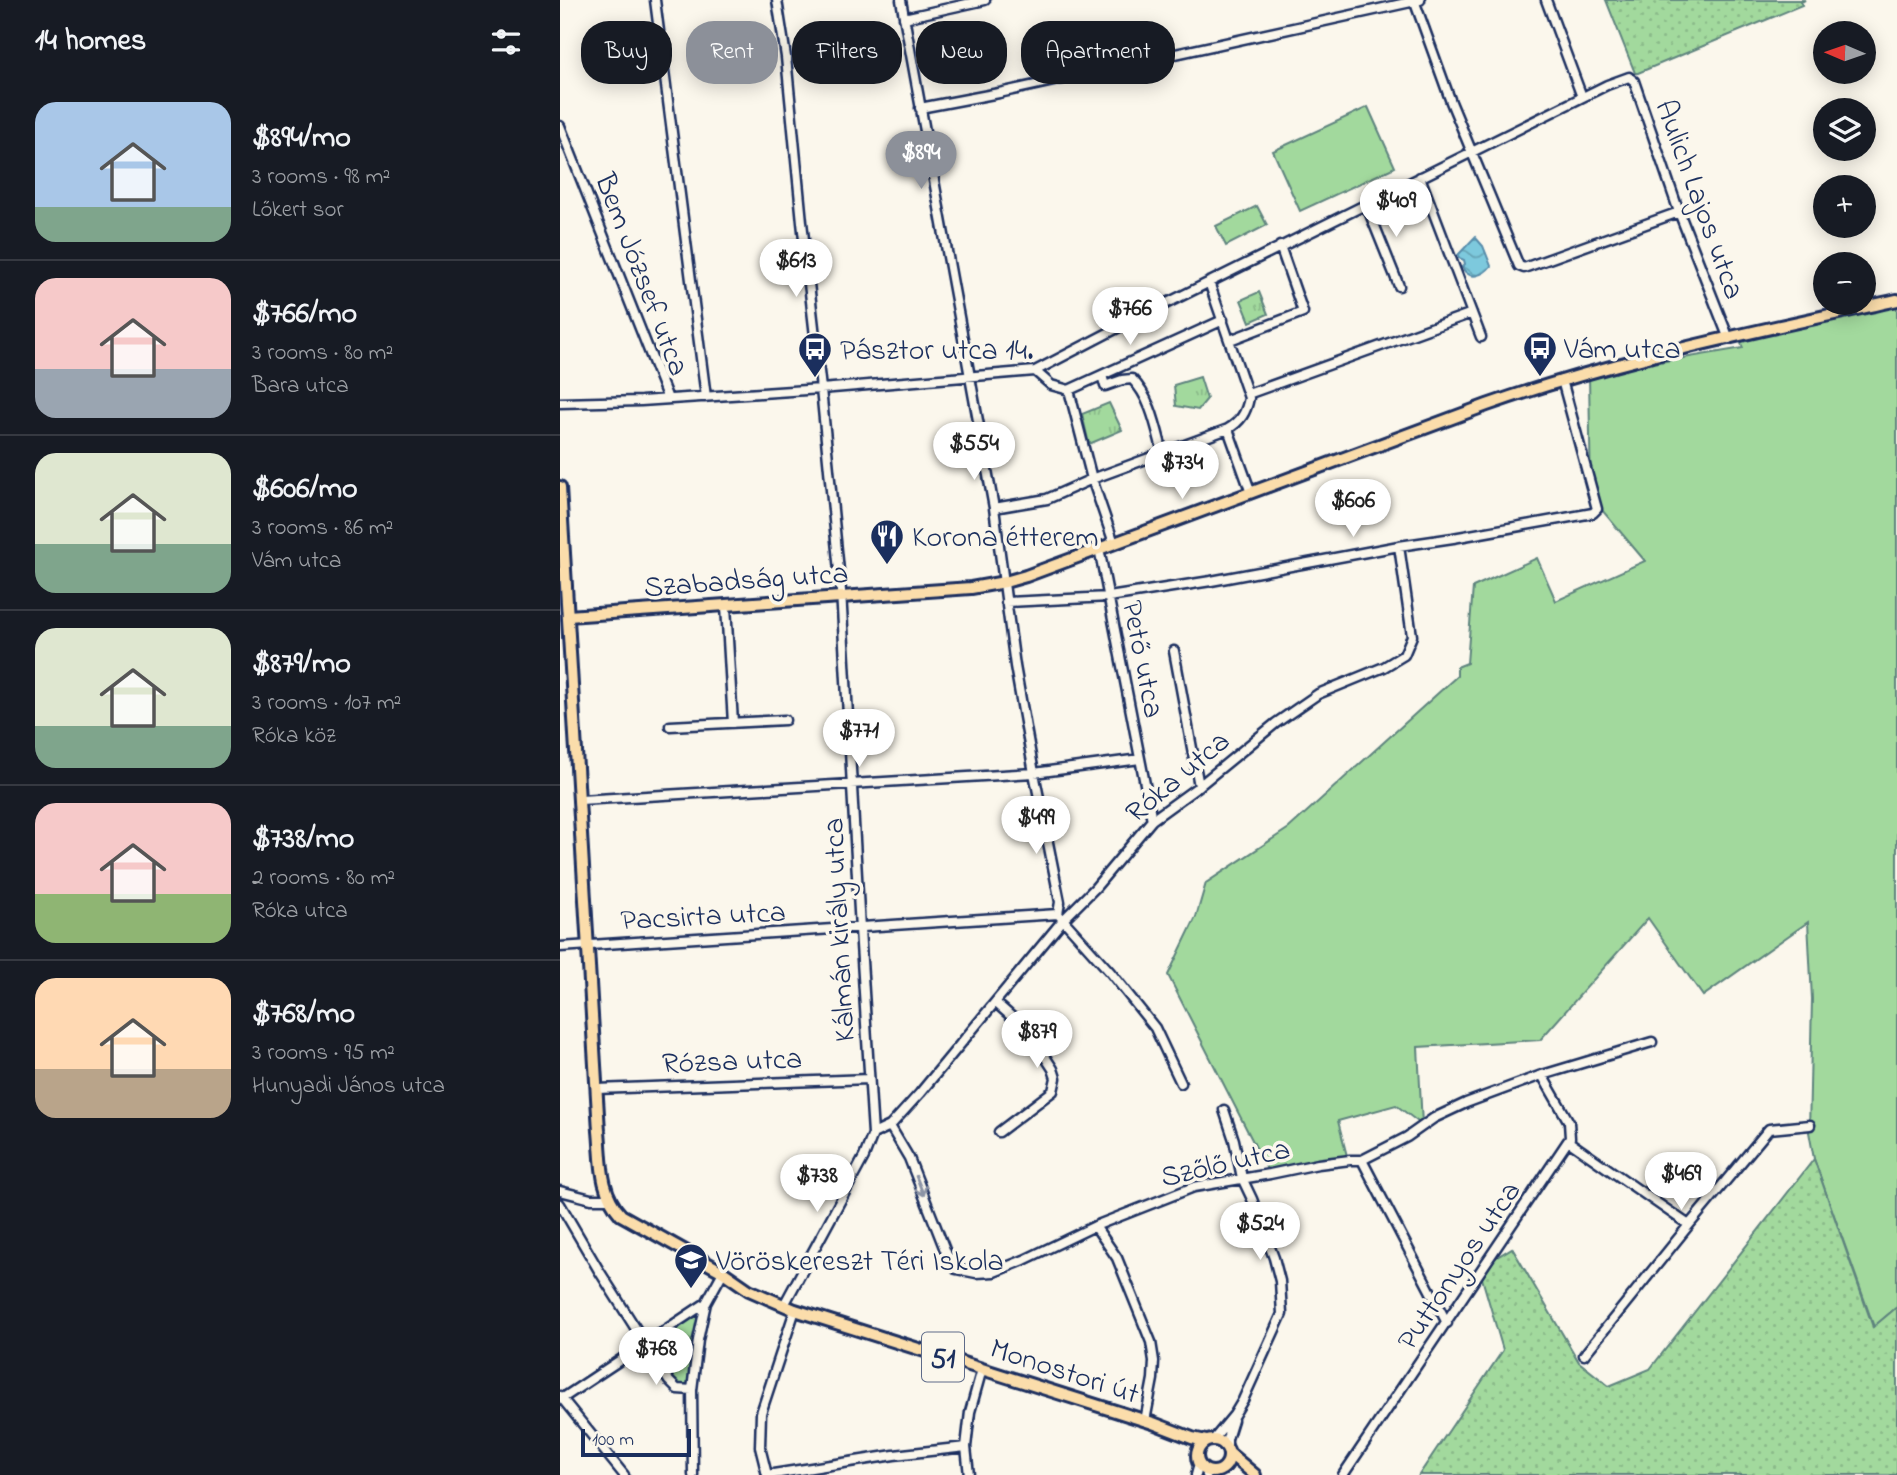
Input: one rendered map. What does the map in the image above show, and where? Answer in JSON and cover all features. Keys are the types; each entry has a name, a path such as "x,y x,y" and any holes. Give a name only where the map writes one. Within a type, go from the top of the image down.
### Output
{"main road":[{"name":"Szabadság utca","path":"564,616 971,588 1005,582 1562,380 1897,300"},
{"path":"560,487 564,616 580,800 603,1182 609,1199"},
{"name":"Monostori út","path":"609,1199 621,1215 723,1272 749,1290 789,1307 1145,1420 1168,1430 1210,1440"},
{"name":"Monostori út","path":"1168,1430 1197,1464"},
{"path":"1197,1464 1200,1446 1210,1440"},
{"name":"51","path":"1210,1440 1219,1441 1254,1475"},
{"path":"1224,1468 1228,1450"},
{"name":"51","path":"1197,1464 1209,1473 1224,1468 1254,1475"}],"street":[{"path":"655,0 706,397"},
{"name":"Kálmán király utca","path":"778,0 837,543 873,1134"},
{"path":"901,0 994,508 1015,666 1060,902 1060,917 1111,973 1154,1028 1181,1083"},
{"path":"904,18 985,0"},
{"path":"560,403 706,397 1034,371 1582,97 1546,0"},
{"path":"920,108 1416,1 1451,102 1518,266 1524,268 1679,212"},
{"name":"Aulich Lajos utca","path":"1582,97 1629,76 1634,81 1679,212 1729,339"},
{"name":"Bem József utca","path":"560,126 668,399"},
{"path":"1420,177 1481,337"},
{"path":"1366,204 1399,286"},
{"path":"1230,340 1303,312 1280,246"},
{"path":"994,508 1047,499 1092,479 1228,429 1238,422 1246,411 1249,398 1209,282"},
{"path":"1248,394 1472,313"},
{"path":"1034,371 1051,385 1069,390 1223,320"},
{"path":"1102,375 1105,386 1132,379 1143,390 1163,453"},
{"path":"1006,602 1109,597 1593,513 1597,509 1562,380"},
{"path":"1069,390 1092,479 1114,543"},
{"path":"1228,429 1251,493"},
{"name":"Róka utca","path":"873,1134 890,1126 920,1093 996,1003 1060,917 1095,888 1152,820 1199,786 1276,723 1318,694 1384,667 1404,655 1412,636 1399,546"},
{"name":"Pető utca","path":"1099,548 1152,820"},
{"path":"726,606 733,723"},
{"path":"1174,650 1199,786"},
{"path":"670,726 785,720"},
{"path":"580,800 1034,773 1140,759"},
{"name":"Pacsirta utca","path":"560,947 1060,917"},
{"path":"996,1003 1029,1032 1056,1078 1053,1091 999,1132"},
{"name":"Szőlő utca","path":"890,1126 909,1158 947,1255 956,1269 976,1273 994,1272 1095,1226 1194,1187 1318,1164 1362,1160 1466,1102 1542,1075 1651,1042"},
{"path":"1542,1075 1569,1122 1571,1130 1568,1141 1689,1225"},
{"name":"Rózsa utca","path":"597,1089 869,1079"},
{"path":"1224,1110 1242,1178 1274,1258 1280,1282 1282,1314 1234,1415 1227,1439 1228,1450"},
{"path":"1584,1355 1769,1129 1810,1125"},
{"path":"873,1134 789,1307 761,1413 760,1447 767,1475 894,1454 966,1447"},
{"name":"Puttonyos utca","path":"1343,1475 1568,1141"},
{"path":"1362,1160 1447,1323"},
{"path":"560,1191 591,1199 609,1199"},
{"path":"560,1204 669,1381 677,1389 692,1390"},
{"path":"1095,1226 1117,1258 1152,1342 1153,1379 1145,1420"},
{"path":"693,1475 692,1390 698,1340 706,1303 723,1272"},
{"path":"624,1475 562,1397 706,1303"},
{"path":"970,1475 966,1447 970,1412 982,1369"},
{"path":"1210,1440 1234,1415"}],"green space":[{"path":"1606,0 1805,0 1801,2 1802,5 1635,73"},
{"path":"1368,107 1395,167 1300,211 1273,151"},
{"path":"1257,206 1267,225 1226,246 1216,226"},
{"path":"1259,292 1268,314 1250,322 1241,300"},
{"path":"1897,303 1897,1307 1874,1327 1814,1159 1809,1132 1812,999 1808,922 1703,996 1648,918 1540,1040 1418,1047 1422,1125 1396,1105 1338,1121 1347,1156 1271,1177 1168,975 1196,917 1206,883 1289,828 1457,676 1457,667 1467,663 1473,587 1537,558 1556,601 1645,561 1591,497 1589,374 1743,348 1740,341 1847,315 1876,315 1876,308"},
{"path":"1200,377 1207,399 1198,410 1176,406 1174,385"},
{"path":"1109,403 1122,430 1089,444 1082,414"},
{"path":"1814,1159 1873,1327 1897,1307 1897,1475 1419,1475 1503,1350 1479,1268 1512,1248 1579,1362 1609,1386 1650,1369"},
{"path":"702,1309 692,1390 677,1389 650,1345"}],"water":[{"path":"1475,237 1483,246 1491,266 1476,276 1465,271 1462,267 1464,260 1458,255"}],"place":[{"name":"Vám utca","path":"1540,378"},
{"name":"Pásztor utca 14.","path":"815,379"},
{"name":"Korona étterem","path":"887,566"},
{"name":"Vöröskereszt Téri Iskola","path":"691,1290"}]}
